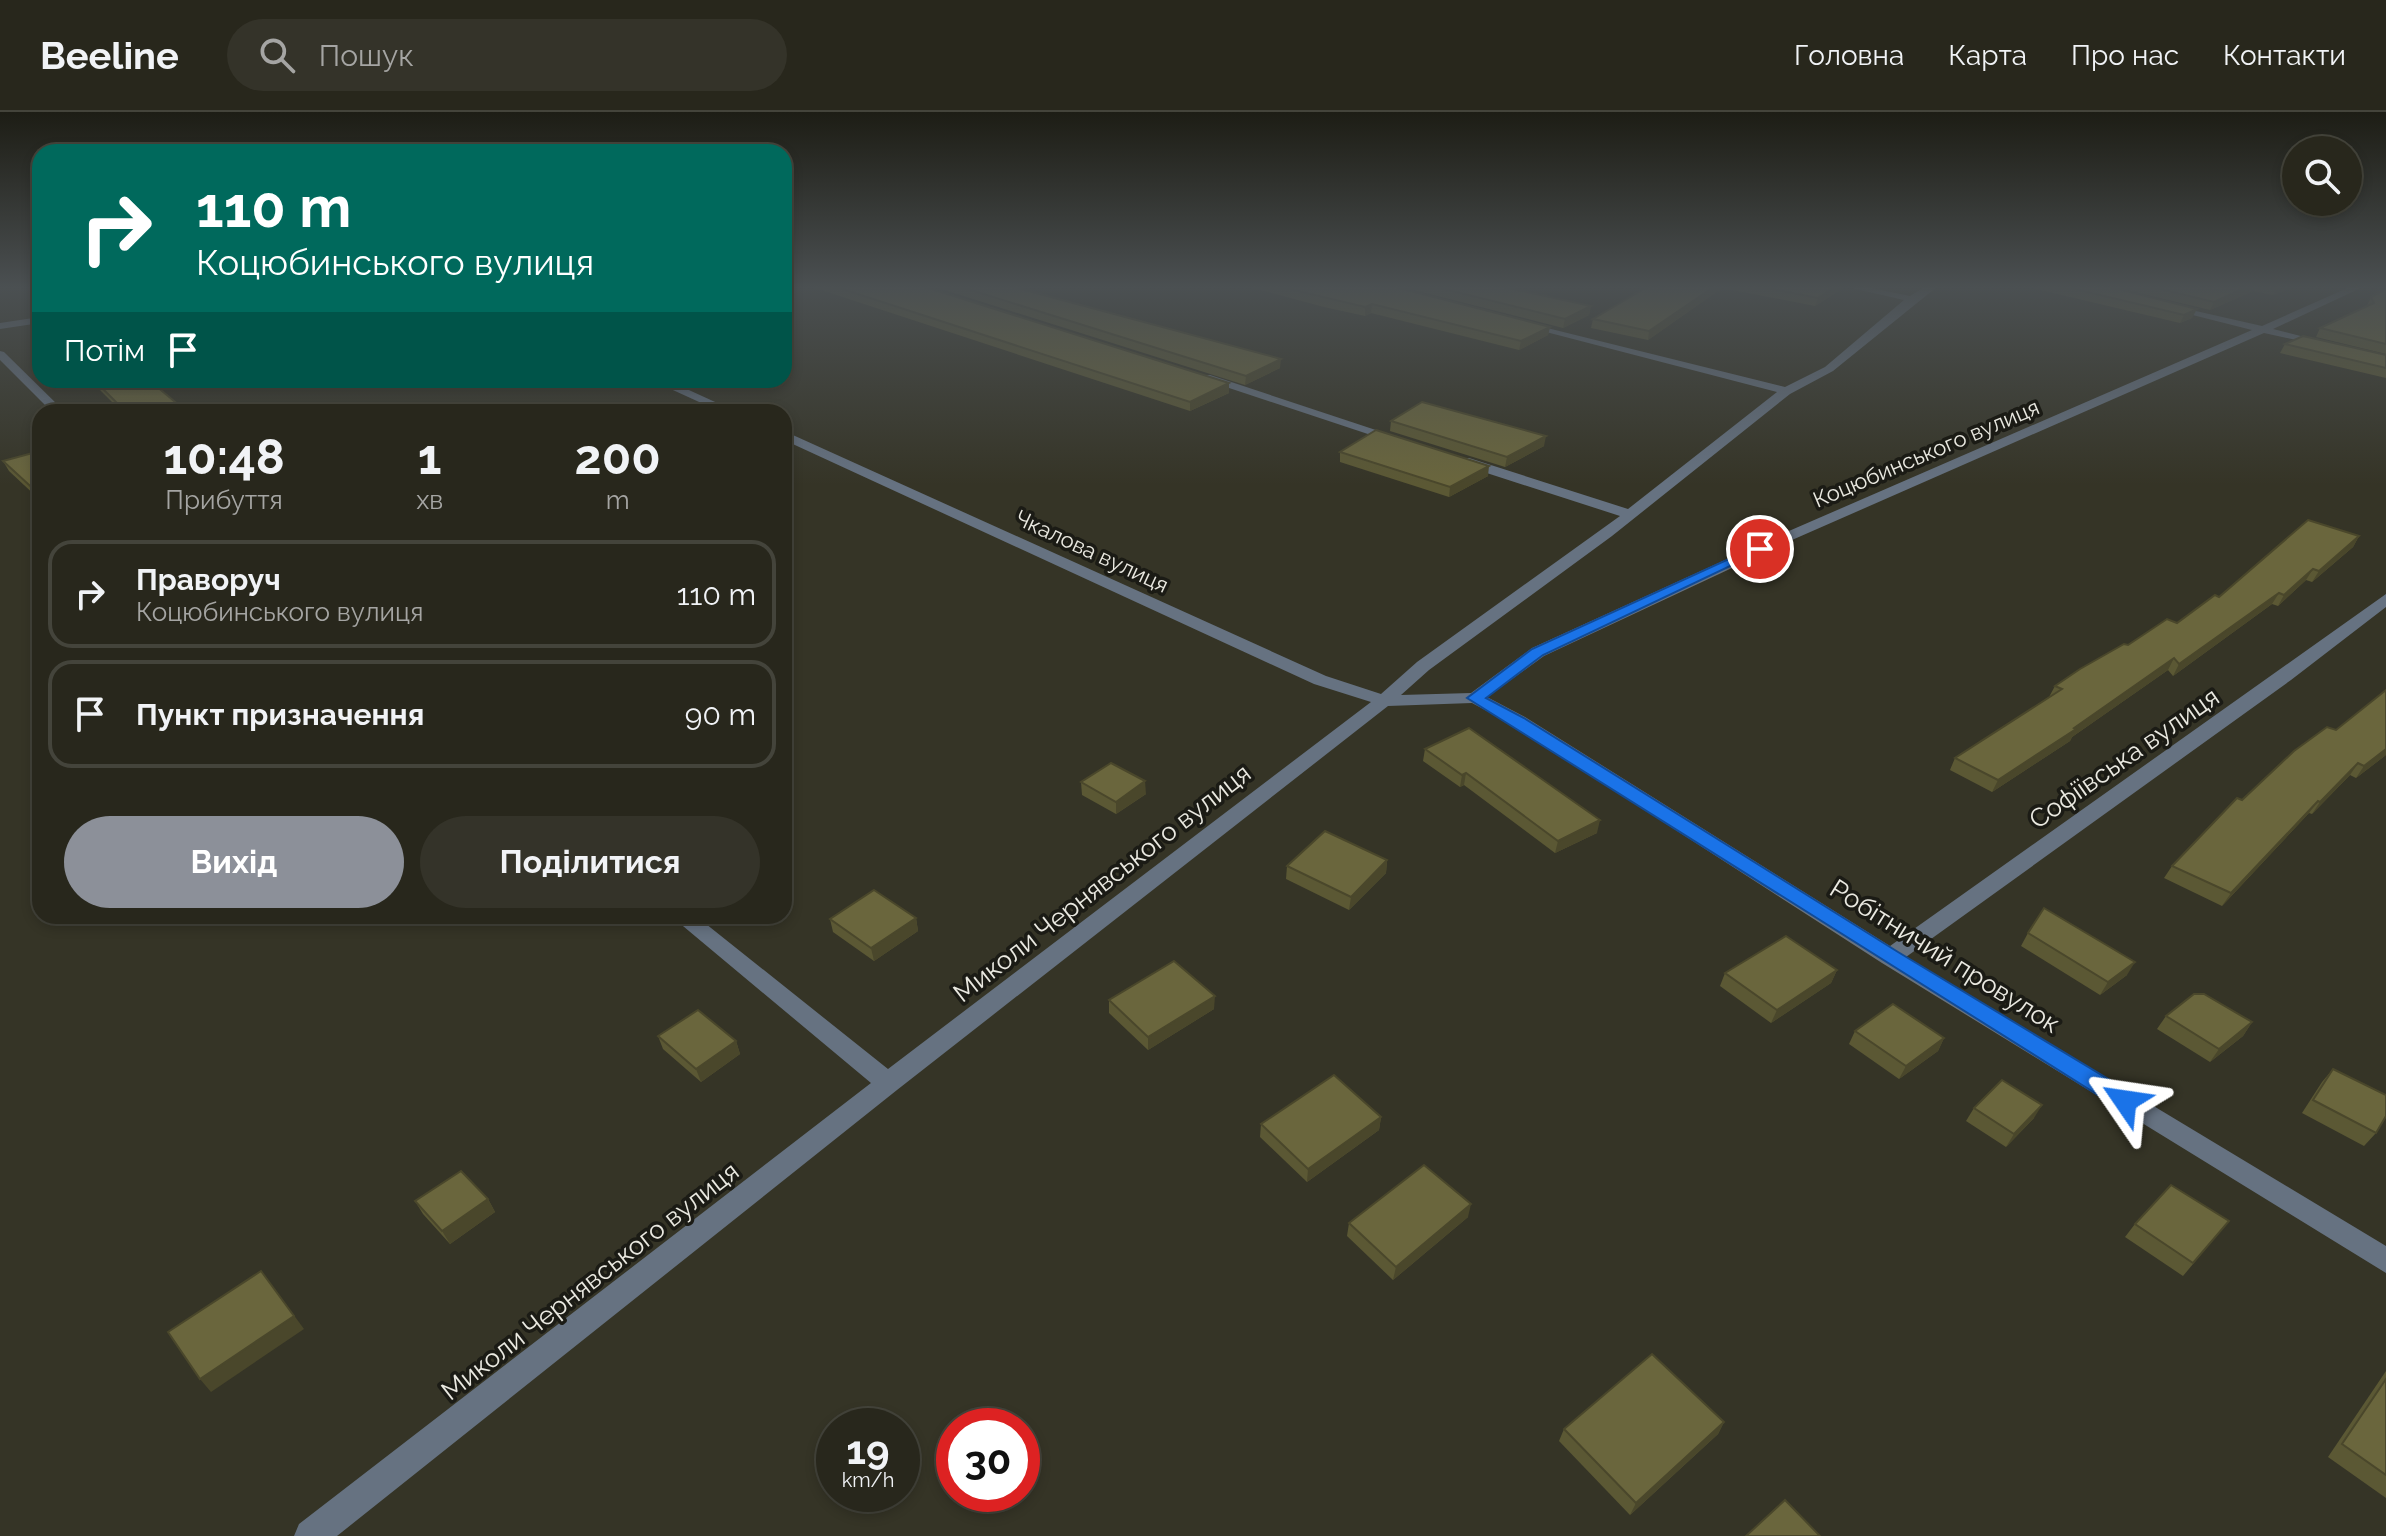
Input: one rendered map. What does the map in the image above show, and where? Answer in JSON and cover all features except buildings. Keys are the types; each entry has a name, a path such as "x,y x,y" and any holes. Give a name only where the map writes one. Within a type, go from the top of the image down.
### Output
{"street":[{"path":"1636,352 1786,391"},
{"name":"Миколи Чернявського вулиця","path":"311,1536 888,1083 1384,701 1423,666 1607,533 1786,391 1829,369 1849,352"},
{"name":"Коцюбинського вулиця","path":"1475,698 1538,652 1787,537 2210,352"},
{"path":"0,354 32,385"},
{"path":"1189,372 1408,442"},
{"path":"35,388 51,404"},
{"path":"676,388 712,404"},
{"name":"Чкалова вулиця","path":"792,439 1320,680 1384,701"},
{"path":"1452,457 1628,514"},
{"name":"Софіївська вулиця","path":"1890,957 2285,676 2386,599"},
{"path":"1384,701 1475,698"},
{"name":"Робітничий провулок","path":"1475,698 1519,721 1890,957 2386,1261"},
{"path":"692,924 888,1083"}],"route":[{"path":"1760,549 1538,652 1475,698 1519,721 1890,957 2125,1101"}]}
